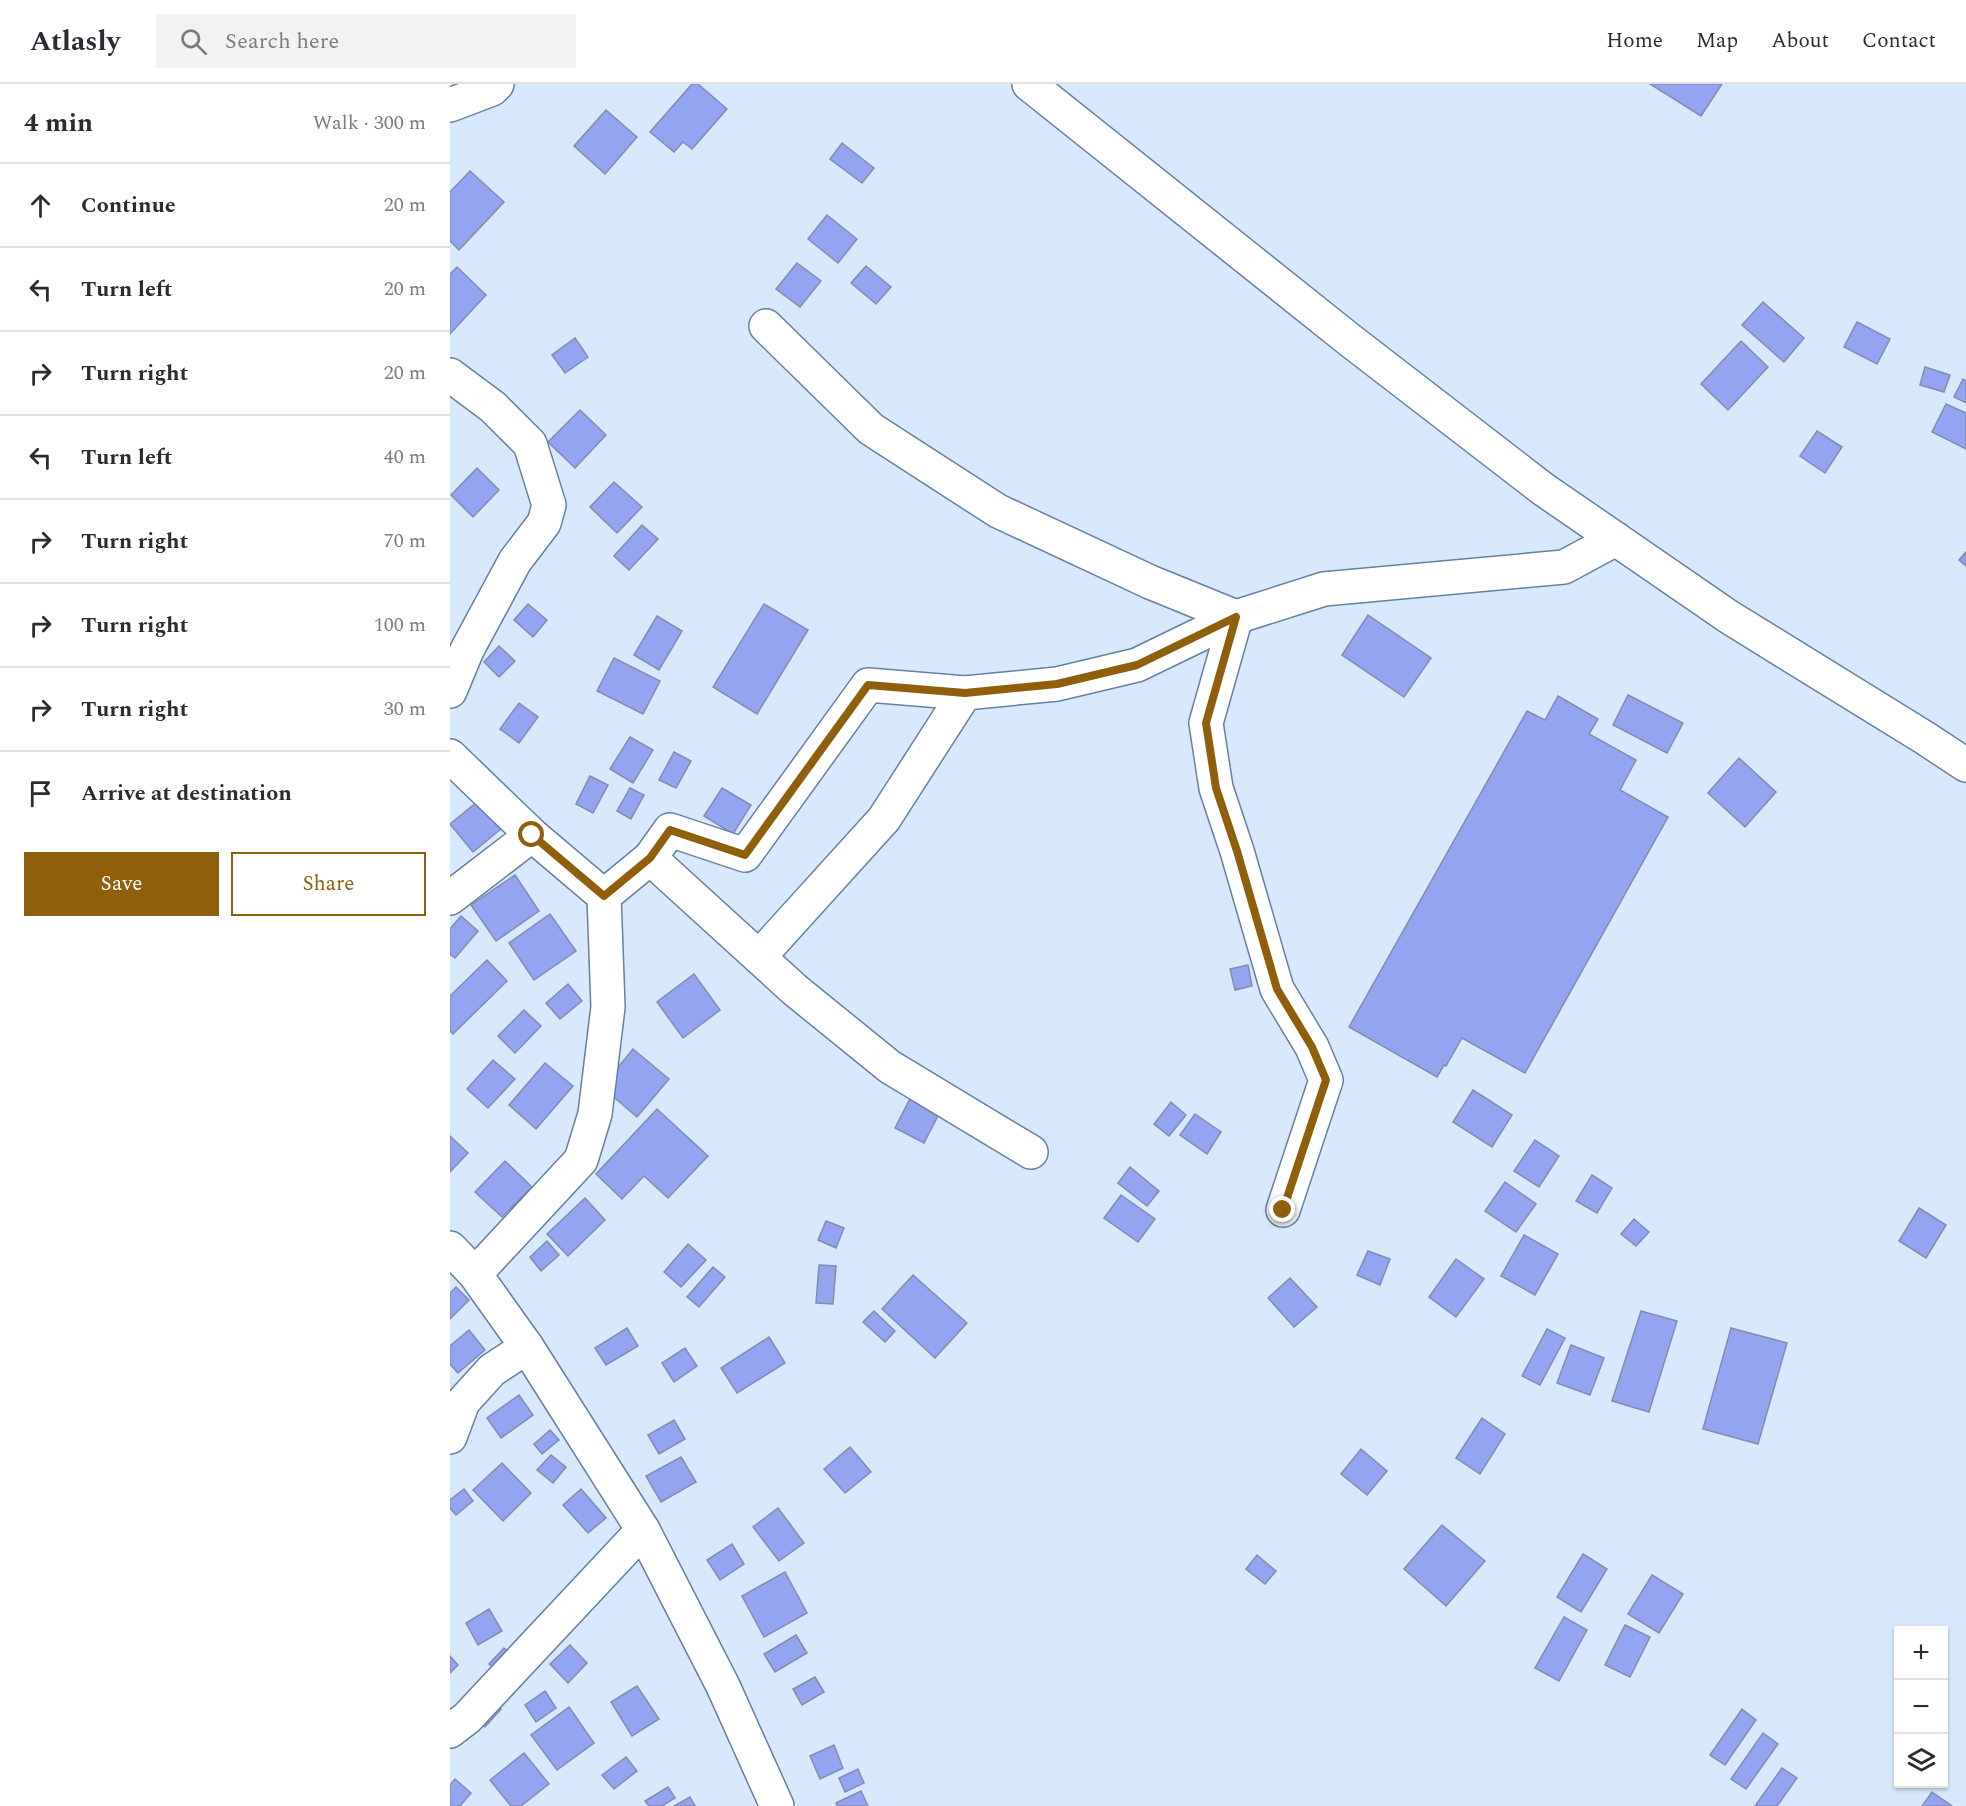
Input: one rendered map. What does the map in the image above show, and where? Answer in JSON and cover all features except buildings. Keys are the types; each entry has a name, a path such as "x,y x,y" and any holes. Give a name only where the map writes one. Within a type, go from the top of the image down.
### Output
{"street":[{"path":"450,105 492,89 497,84"},
{"path":"1029,84 1351,341 1543,489 1729,617 1966,765"},
{"path":"766,326 871,429 998,511 1150,582 1236,617"},
{"path":"450,375 493,407 530,444 549,505 544,523 515,561 467,650 450,691"},
{"path":"604,896 650,858 670,830 745,855 868,685 965,693 1057,684 1137,665 1236,617 1324,589 1564,567 1616,539"},
{"path":"1236,617 1206,723 1216,788 1277,989 1312,1047 1326,1080 1283,1210"},
{"path":"759,957 884,819 965,693"},
{"path":"450,756 532,835 604,896 608,1007 595,1114 581,1160 475,1274"},
{"path":"450,898 532,835"},
{"path":"650,858 795,990 890,1067 1031,1152"},
{"path":"450,1248 475,1274 527,1347 643,1530 723,1686 777,1806"},
{"path":"450,1437 463,1402 492,1370 527,1347"},
{"path":"450,1731 467,1718 643,1530"}],"route":[{"path":"532,835 604,896 650,858 670,830 745,855 868,685 965,693 1057,684 1137,665 1236,617 1206,723 1216,788 1277,989 1312,1047 1326,1080 1283,1210"}]}
